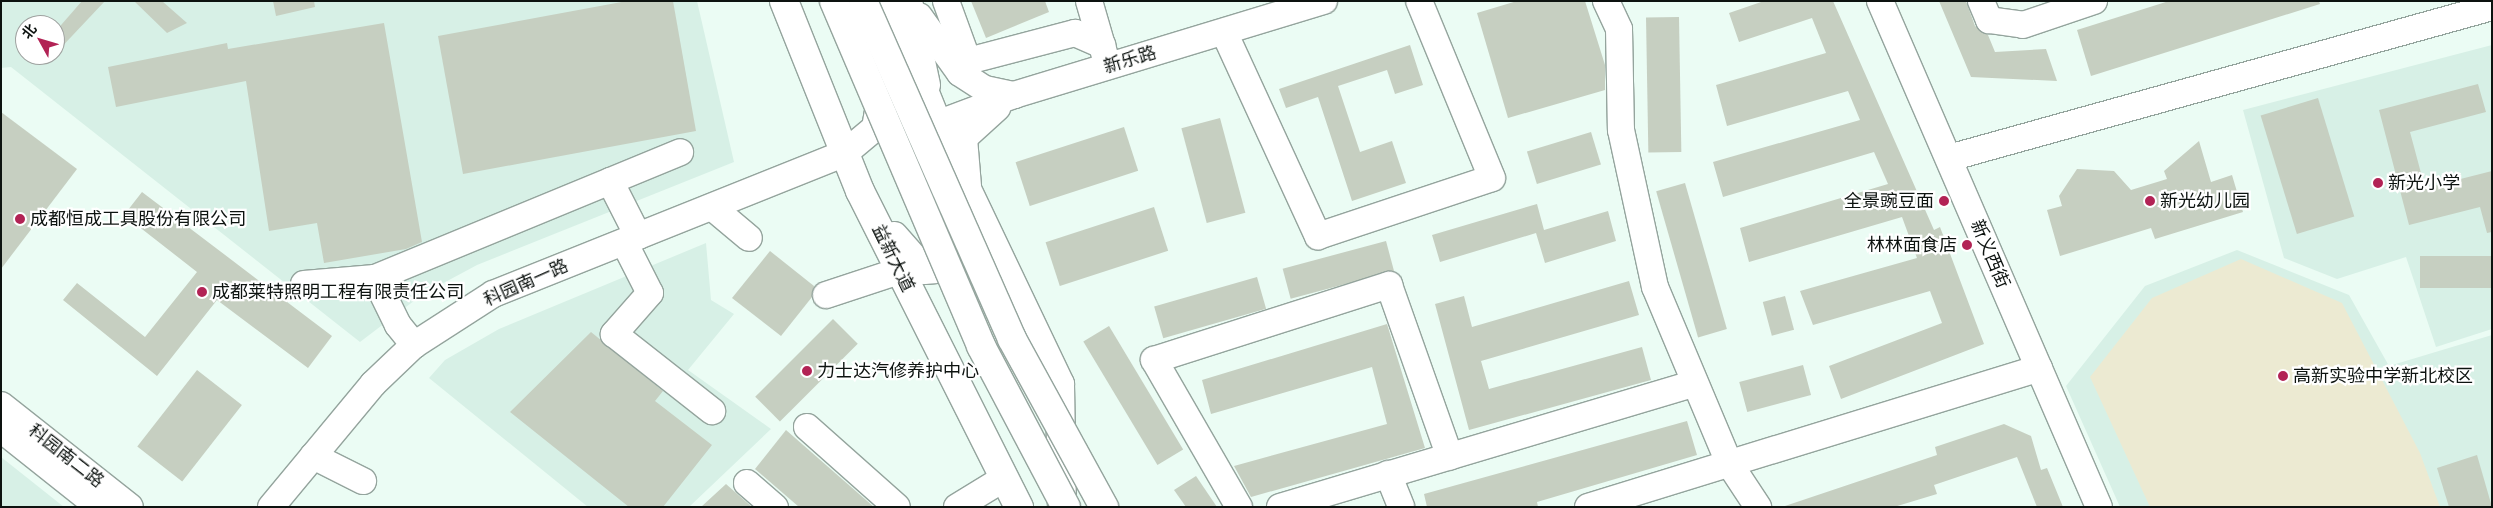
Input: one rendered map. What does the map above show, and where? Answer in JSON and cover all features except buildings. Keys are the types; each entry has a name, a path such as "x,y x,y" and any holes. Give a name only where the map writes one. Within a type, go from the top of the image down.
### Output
{"main road":[{"name":"益新大道","path":"784,1 860,191 898,271 1018,507"},
{"path":"834,1 981,346 1066,507"},
{"path":"863,1 1012,340 1104,507"},
{"path":"860,191 915,263 924,270 940,270 956,257 963,241 937,124 903,2"},
{"path":"937,124 1016,298 1060,384 1062,507"}],"street":[{"path":"850,1 870,49 917,115 937,124"},
{"path":"946,1 968,61 1075,33 1105,56"},
{"path":"1089,1 1105,56"},
{"name":"新乐路","path":"937,124 1014,96 1105,56 1224,32 1324,1"},
{"path":"1224,32 1318,236 1492,178 1419,1"},
{"path":"1606,1 1619,28 1621,130 1655,287 1729,463 1758,507"},
{"name":"新义西街","path":"1880,1 1950,158 2099,507"},
{"path":"1981,1 1989,20 2023,25 2094,1"},
{"path":"903,2 960,73 985,89 1014,96"},
{"path":"1950,158 2492,7"},
{"name":"科园南一路","path":"271,507 372,384 414,345 493,294 845,153 875,128 881,95 870,49"},
{"path":"969,192 964,138 1014,96"},
{"path":"304,284 375,278 680,152"},
{"path":"610,181 650,293 614,334 712,411"},
{"path":"712,207 749,238"},
{"path":"826,295 898,271"},
{"path":"375,278 398,325 414,345"},
{"path":"1239,507 1154,360 1389,285 1450,457"},
{"path":"1588,507 2039,368"},
{"path":"1280,507 1695,383"},
{"name":"科园南二路","path":"1,406 130,507"},
{"path":"807,427 897,507"},
{"name":"科园南二路","path":"1,429 99,507"},
{"path":"313,456 363,481"},
{"path":"1388,474 1401,507"},
{"path":"957,507 1003,479"},
{"path":"747,483 776,507"}],"shaded area":[{"path":"1,1 697,1 734,162 477,265 423,294 360,342 11,67 1,68"},
{"name":"新光小学","path":"2492,45 2492,329 2436,347 2406,257 2337,279 2284,258 2243,110"},
{"path":"706,243 711,300 734,314 688,370 771,429 689,507 588,507 429,378 445,360 499,329"},
{"name":"高新实验中学新北校区","path":"2237,250 2349,295 2389,366 2492,335 2492,507 2120,507 2066,386 2145,286"},
{"name":"高新实验中学新北校区","path":"2241,259 2342,303 2420,453 2440,507 2150,507 2090,377 2152,298"},
{"path":"1,457 64,507 1,507"}],"place":[{"name":"新光小学","path":"2378,183"},
{"name":"全景豌豆面","path":"1944,201"},
{"name":"新光幼儿园","path":"2150,201"},
{"name":"成都恒成工具股份有限公司","path":"20,219"},
{"name":"林林面食店","path":"1967,245"},
{"name":"成都莱特照明工程有限责任公司","path":"202,292"},
{"name":"力士达汽修养护中心","path":"807,371"},
{"name":"高新实验中学新北校区","path":"2283,376"}]}
